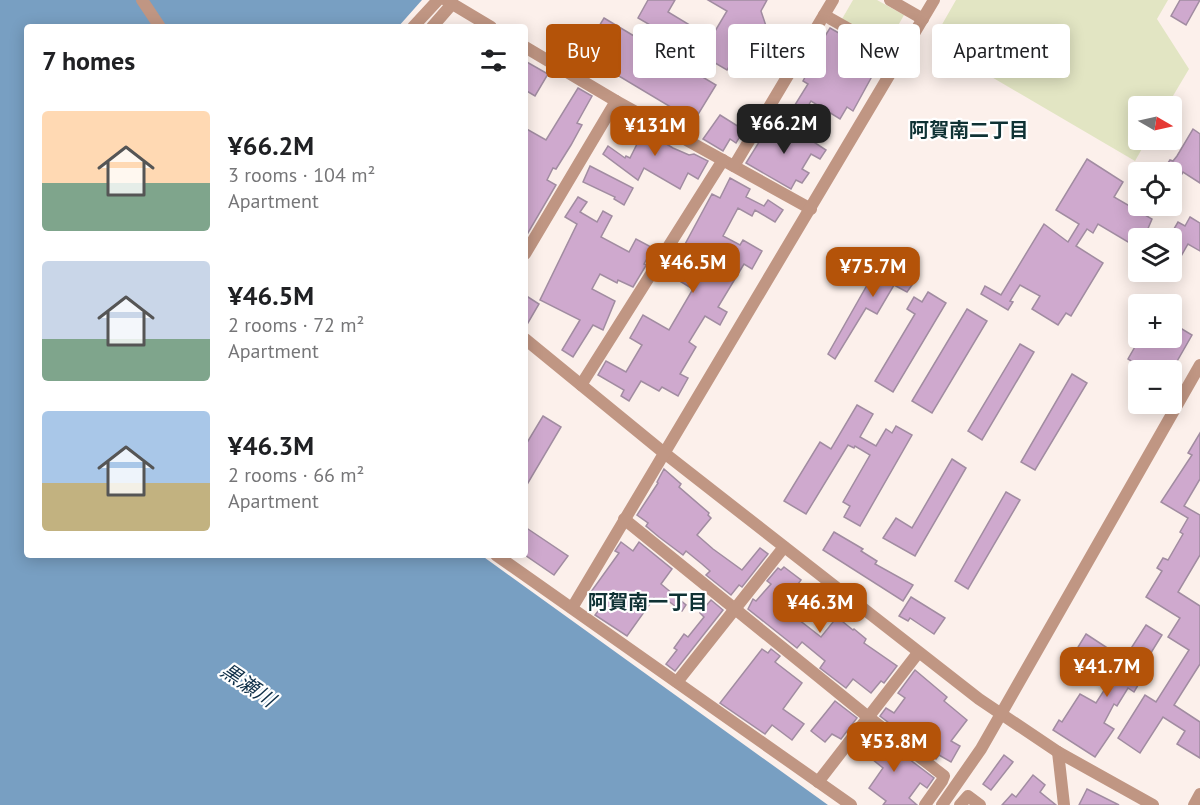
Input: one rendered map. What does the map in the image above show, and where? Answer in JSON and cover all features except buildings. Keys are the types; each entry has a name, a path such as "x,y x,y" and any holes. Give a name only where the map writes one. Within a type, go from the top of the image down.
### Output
{"street":[{"path":"142,0 158,24"},
{"path":"415,24 438,0"},
{"path":"734,166 833,0"},
{"path":"890,0 923,19"},
{"path":"920,24 934,0"},
{"path":"434,24 449,2 486,24"},
{"path":"824,15 840,24"},
{"path":"528,49 616,101 812,209"},
{"path":"572,608 663,452 812,209 888,78"},
{"path":"528,249 616,101"},
{"path":"581,385 723,160"},
{"path":"528,341 663,452 918,653 1001,714 1058,752 1153,805"},
{"path":"942,805 981,749 1200,365"},
{"path":"624,519 944,776 925,805"},
{"path":"677,682 784,547"},
{"path":"500,558 851,805"},
{"path":"818,782 918,653"},
{"path":"1058,752 1064,805"},
{"path":"1194,805 1200,794"},
{"path":"960,805 968,796 980,805"}],"green space":[{"path":"853,0 877,0 904,15 899,24 851,24 842,19"},
{"path":"956,0 1168,0 1157,19 1189,69 1173,96 1128,96 1128,150 1141,150 1135,161 993,78 1070,78 1070,24 942,24"}],"water":[{"name":"黒瀬川","path":"0,0 422,0 401,24 24,24 24,558 485,558 828,805 0,805"}],"district":[{"name":"阿賀南二丁目","path":"969,130"},
{"name":"阿賀南一丁目","path":"648,602"}]}
